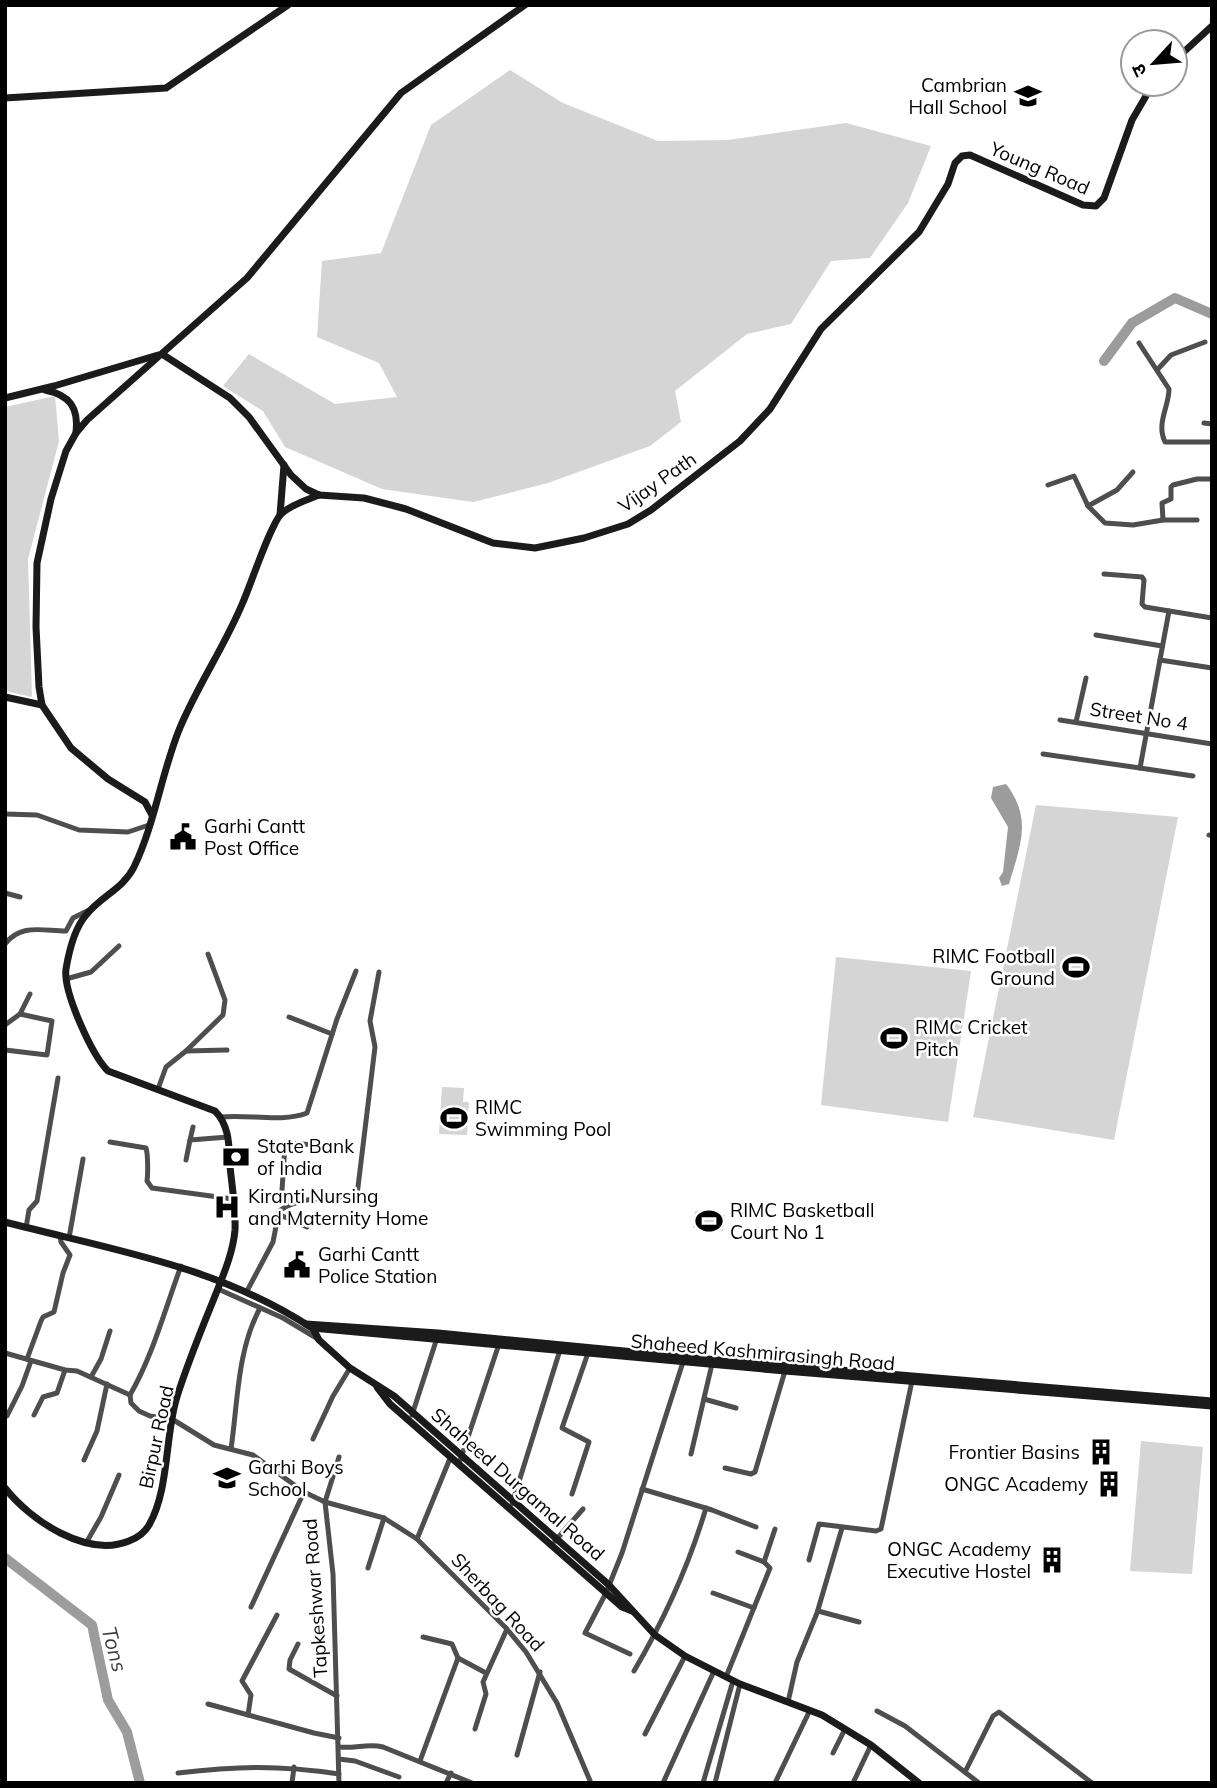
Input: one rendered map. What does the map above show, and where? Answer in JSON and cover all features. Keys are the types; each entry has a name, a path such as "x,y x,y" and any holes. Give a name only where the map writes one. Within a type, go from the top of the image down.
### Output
{"street":[{"path":"5,98 166,88 288,5"},
{"path":"153,816 145,802 108,779 71,748 42,705 36,627 37,563 51,499 66,451 87,420 247,278 401,93 525,5"},
{"path":"1189,47 1212,26"},
{"name":"Young Road","path":"962,156 970,155 1083,205 1096,206 1104,198 1132,120 1145,98"},
{"name":"Vijay Path","path":"319,495 364,498 396,506 493,543 535,548 584,538 628,524 651,510 740,441 771,408 821,329 919,232 948,184 955,163 962,156"},
{"path":"1157,370 1171,355 1205,342"},
{"path":"1139,343 1170,393 1162,419 1161,431 1165,442 1212,442"},
{"path":"5,398 162,354 230,398 306,489 319,495"},
{"path":"41,390 56,393 75,409 78,417 76,433"},
{"path":"284,465 280,515 242,606 204,675 181,725 134,867 123,885 92,909 75,931 66,979 84,1030 108,1071 207,1107 221,1117 284,1117 306,1114 356,971"},
{"path":"1088,506 1117,491 1133,472"},
{"path":"1048,485 1074,476 1088,506 1108,524 1133,525 1163,520 1197,520"},
{"path":"1163,520 1162,503 1171,499 1171,486 1197,479 1212,479"},
{"path":"280,515 319,495"},
{"path":"1104,575 1142,577 1143,606 1212,618"},
{"path":"1140,768 1169,611"},
{"path":"1096,635 1162,646"},
{"path":"1160,660 1212,668"},
{"path":"1076,723 1086,678"},
{"path":"5,697 42,705"},
{"name":"Street No 4","path":"1060,720 1212,744"},
{"path":"1043,754 1193,776"},
{"path":"5,814 37,815 79,830 128,832 149,825"},
{"path":"5,893 20,897"},
{"path":"5,944 13,935 24,930 66,931 76,915 92,909"},
{"path":"66,979 92,972 119,946"},
{"path":"158,1088 166,1067 214,1025 225,1008 220,982 208,954"},
{"path":"247,1291 273,1242 278,1214 292,1203 356,1195 375,1047 369,1021 379,972"},
{"path":"5,1025 20,1014 30,994"},
{"path":"5,1050 47,1055 52,1021 20,1014"},
{"path":"289,1017 332,1034"},
{"path":"186,1051 227,1050"},
{"path":"26,1228 29,1210 37,1201 58,1078"},
{"name":"Birpur Road","path":"86,1543 96,1546 118,1545 135,1539 151,1523 158,1501 176,1401 230,1256 235,1230 228,1137 221,1117"},
{"path":"186,1160 193,1127"},
{"path":"190,1140 228,1137"},
{"path":"110,1142 146,1148 146,1164 149,1170 147,1181 152,1188 233,1199"},
{"path":"292,1203 284,1197 282,1190 285,1145 316,1144"},
{"path":"7,1416 22,1386 41,1321 43,1317 54,1312 57,1303 70,1255 61,1241 83,1160"},
{"path":"278,1214 307,1227"},
{"path":"5,1222 181,1266 247,1291 310,1325"},
{"path":"130,1395 154,1343 181,1266"},
{"path":"218,1289 318,1339"},
{"path":"231,1448 244,1350 260,1308"},
{"name":"Shaheed Kashmirasingh Road","path":"310,1325 785,1371 1212,1403"},
{"name":"Shaheed Kashmirasingh Road","path":"310,1325 1212,1403"},
{"name":"Shaheed Durgamal Road","path":"310,1325 318,1339 351,1368 394,1396 451,1457 461,1460"},
{"path":"91,1377 101,1359 110,1331"},
{"path":"412,1416 437,1338"},
{"path":"461,1460 499,1344"},
{"path":"512,1505 560,1350"},
{"name":"Tapkeshwar Road","path":"5,1353 76,1371 107,1384 130,1395 131,1403 139,1411 150,1416 172,1419 214,1445 253,1455 265,1461 304,1492 325,1502 333,1574 339,1783"},
{"path":"572,1494 589,1442 562,1428 588,1353"},
{"path":"630,1654 586,1633 622,1553 684,1362"},
{"path":"691,1454 712,1364"},
{"path":"313,1439 333,1396 351,1368"},
{"path":"34,1415 43,1397 57,1393 65,1370"},
{"path":"725,1468 751,1474 755,1472 785,1371"},
{"path":"808,1560 818,1525 876,1531 881,1529 913,1381"},
{"path":"84,1460 97,1431 107,1384"},
{"path":"704,1399 736,1408"},
{"path":"5,1401 13,1404"},
{"name":"Shaheed Durgamal Road","path":"412,1416 627,1603 655,1635 685,1656 733,1681 810,1710 845,1728 919,1783"},
{"path":"325,1502 339,1457"},
{"path":"416,1539 451,1457"},
{"path":"5,1488 31,1514 70,1538 86,1543 101,1517 119,1475"},
{"path":"642,1489 706,1508 756,1527"},
{"path":"251,1607 304,1492"},
{"name":"Sherbag Road","path":"325,1502 384,1518 416,1539 507,1629 540,1672 557,1703 591,1783"},
{"path":"634,1671 655,1635 698,1535 706,1508"},
{"path":"554,1542 583,1509"},
{"path":"368,1568 384,1518"},
{"path":"788,1702 799,1655 818,1611 842,1528"},
{"path":"764,1562 775,1529"},
{"path":"704,1783 754,1608 770,1568 764,1562 738,1552"},
{"path":"713,1593 754,1608"},
{"path":"818,1611 859,1622"},
{"path":"248,1715 250,1695 242,1681 277,1615"},
{"path":"475,1729 486,1694 483,1682 507,1629"},
{"path":"423,1637 452,1644 458,1658 486,1673"},
{"path":"298,1644 290,1660 289,1669 337,1696"},
{"path":"645,1734 685,1656"},
{"path":"420,1761 458,1658"},
{"path":"663,1783 714,1671"},
{"path":"517,1755 540,1672"},
{"path":"715,1783 733,1681"},
{"path":"208,1704 339,1738"},
{"path":"775,1783 810,1710"},
{"path":"877,1711 905,1726 979,1783"},
{"path":"965,1772 993,1716 999,1712 1092,1783"},
{"path":"833,1753 845,1728"},
{"path":"339,1747 359,1748 372,1744 471,1783"},
{"path":"853,1783 871,1745"},
{"path":"339,1759 355,1761 399,1777"},
{"path":"178,1773 261,1765 339,1774"},
{"path":"292,1783 294,1767"},
{"path":"446,1783 451,1773"}],"shaded area":[{"path":"510,70 563,103 658,141 728,140 846,123 931,146 908,203 870,258 831,261 791,324 747,334 675,391 681,422 650,446 548,483 473,502 382,489 285,447 263,411 223,386 249,354 335,404 397,397 379,363 317,337 322,261 381,253 431,125"},
{"path":"55,396 59,441 28,559 32,697 5,691 5,407"},
{"path":"1006,784 1019,809 1022,833 1009,884 1002,886 999,878 1003,872 1008,827 991,798 993,787"},
{"name":"RIMC Football Ground","path":"1036,805 1178,817 1114,1140 973,1117"},
{"name":"RIMC Cricket Pitch","path":"836,957 971,971 948,1122 821,1105"},
{"name":"RIMC Swimming Pool","path":"442,1087 464,1088 463,1102 469,1102 467,1135 439,1134"},
{"name":"RIMC Basketball Court No 1","path":"695,1211 725,1215 723,1231 693,1228"},
{"path":"1141,1441 1203,1447 1192,1574 1130,1571"}],"waterway":[{"path":"1104,361 1132,323 1175,298 1212,314"},
{"name":"Tons","path":"5,1558 92,1625 108,1700 127,1732 140,1783"}],"place":[{"name":"Cambrian Hall School","path":"1028,96"},
{"name":"Garhi Cantt Post Office","path":"183,837"},
{"name":"RIMC Football Ground","path":"1076,967"},
{"name":"RIMC Cricket Pitch","path":"894,1038"},
{"name":"RIMC Swimming Pool","path":"454,1118"},
{"name":"State Bank of India","path":"236,1157"},
{"name":"Kiranti Nursing and Maternity Home","path":"227,1207"},
{"name":"RIMC Basketball Court No 1","path":"709,1221"},
{"name":"Garhi Cantt Police Station","path":"297,1265"},
{"name":"Frontier Basins","path":"1101,1452"},
{"name":"Garhi Boys School","path":"227,1478"},
{"name":"ONGC Academy","path":"1109,1484"},
{"name":"ONGC Academy Executive Hostel","path":"1052,1560"}]}
